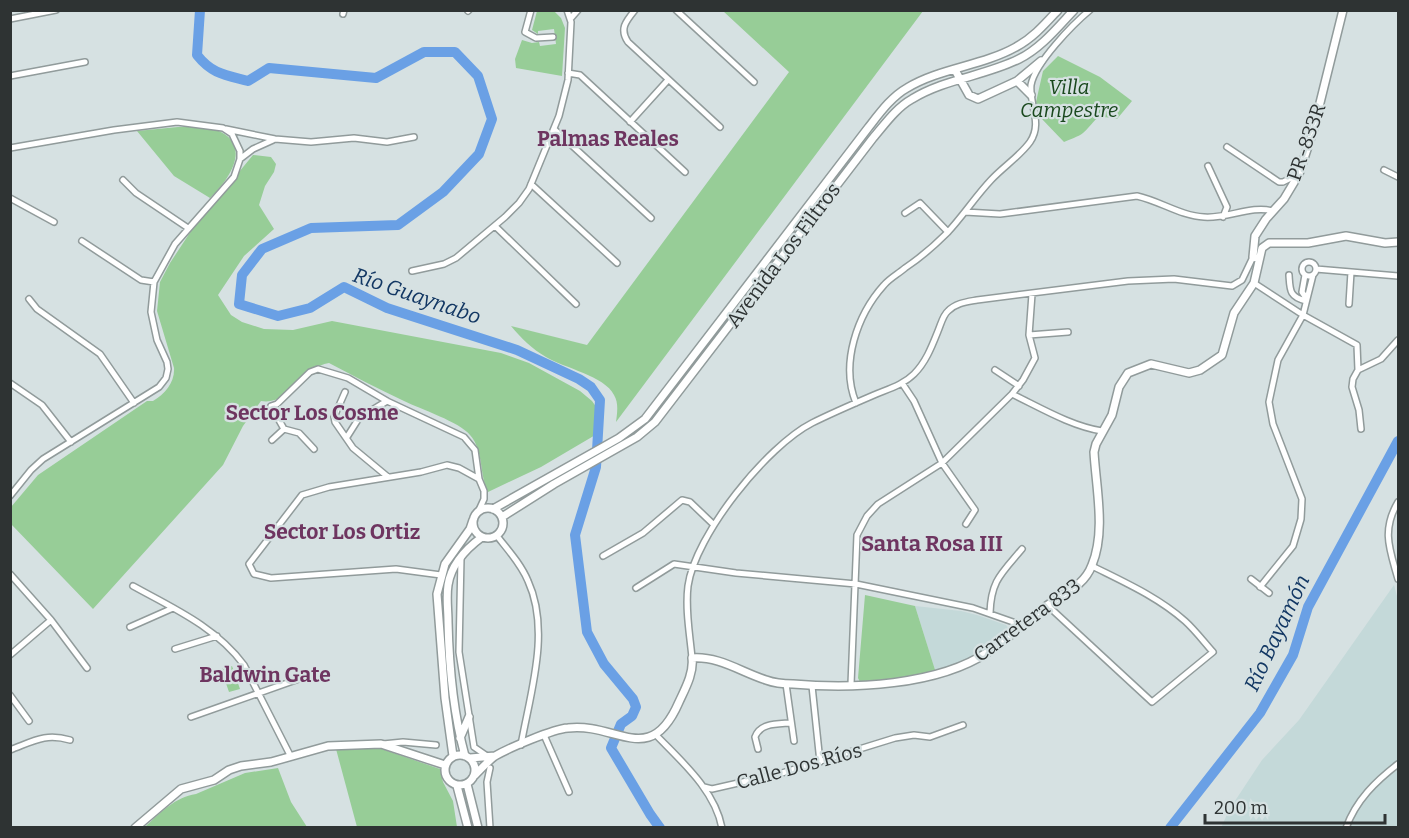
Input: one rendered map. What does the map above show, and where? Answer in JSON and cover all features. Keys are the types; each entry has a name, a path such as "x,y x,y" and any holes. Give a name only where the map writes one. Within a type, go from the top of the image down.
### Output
{"main road":[{"name":"Avenida Los Filtros","path":"493,509 635,428 657,404 885,107 906,89 925,79 1014,48 1034,35 1058,10"},
{"name":"Avenida Los Filtros","path":"502,517 554,484 638,437 662,414 890,118 911,99 930,89 1011,62 1029,53 1074,10"},
{"name":"PR-833R","path":"1256,258 1255,236 1284,199 1299,174 1313,131 1343,10"},
{"path":"955,70 969,95 975,99 982,98 1017,81 1041,61"},
{"path":"1017,81 1031,95"},
{"path":"1256,258 1262,248 1269,243 1308,243 1346,236 1385,243 1398,242"},
{"name":"Carretera 833","path":"692,658 708,657 764,680 812,686 879,684 930,676 978,658 1047,605 1077,586 1092,566 1099,533 1094,452 1102,431 1112,415 1119,387 1128,373 1151,364 1189,373 1200,370 1222,355 1234,313 1254,283 1256,258"},
{"path":"468,828 457,786 446,777 445,765 453,756 437,594 448,558 479,510 493,509 502,517 503,526 497,536 482,537 475,532 473,520"},
{"path":"475,775 474,763 468,757 460,738 456,717 449,657 448,584 462,557 482,537"},
{"path":"453,756 492,757 567,728 596,730 635,738 656,735 675,711 692,669 692,658"},
{"path":"460,738 469,717"},
{"path":"135,828 181,789 214,780 241,765 259,764 328,746 381,744 445,765"},
{"path":"457,786 467,784 492,757"},
{"path":"467,784 478,828"}],"street":[{"path":"10,19 56,10"},
{"path":"531,10 525,32 536,38 553,37"},
{"path":"412,271 451,261 495,226 519,203 531,184 564,99 571,18 567,10"},
{"path":"571,18 578,10"},
{"path":"635,10 625,23 623,32 625,39 720,127"},
{"path":"676,10 754,82"},
{"path":"856,403 853,396 849,357 864,313 884,285 948,232 991,179 1032,139 1036,124 1031,95 1033,80 1041,61 1090,10"},
{"path":"10,76 85,62"},
{"path":"568,73 580,75 685,172"},
{"path":"630,122 668,80"},
{"path":"10,148 177,122 223,128 275,139 311,142 354,138 387,142 414,137"},
{"path":"10,496 37,464 159,387 166,378 168,369 157,340 151,312 154,282 168,256 188,228 234,177 240,159 237,141 223,128"},
{"path":"554,129 651,218"},
{"path":"240,159 253,149 275,139"},
{"path":"1227,147 1279,182 1299,174"},
{"path":"1208,166 1227,207 1223,217"},
{"path":"1384,170 1398,177"},
{"path":"123,180 136,193 188,228"},
{"path":"531,184 617,263"},
{"path":"965,212 1000,214 1137,196 1197,217 1223,217 1263,208 1273,211"},
{"path":"10,198 54,222"},
{"path":"904,213 920,203 948,232"},
{"path":"495,226 576,304"},
{"path":"82,241 141,280 154,282"},
{"path":"692,658 688,585 702,546 713,524 734,496 782,444 809,424 902,383 921,365 931,348 945,312 954,306 977,300 1128,281 1174,279 1232,286 1242,280 1256,258"},
{"path":"1260,587 1293,546 1301,519 1302,499 1273,424 1269,402 1278,360 1303,315 1315,272 1312,262 1305,263 1301,269 1305,275 1302,292 1306,299"},
{"path":"1305,275 1309,276 1315,272 1351,272 1398,276"},
{"path":"1349,304 1351,272"},
{"path":"1289,275 1290,291 1296,299 1306,299"},
{"path":"1254,283 1303,315 1358,345 1358,369 1352,387 1359,410 1361,429"},
{"path":"851,684 857,535 867,516 878,504 942,464 1019,386 1035,357 1029,335 1032,294"},
{"path":"29,299 38,309 100,354 134,403"},
{"path":"1029,335 1068,332"},
{"path":"1358,369 1381,359 1398,340"},
{"path":"314,449 299,433 284,429 271,406 277,404 310,372 318,369 348,378 387,401 464,437 475,450 479,479 484,491 484,499 479,510"},
{"path":"995,370 1019,386"},
{"path":"10,383 42,405 71,442"},
{"path":"902,383 914,401 942,464 975,510 966,524"},
{"path":"345,392 334,417 354,448 388,477"},
{"path":"1012,394 1087,429 1102,431"},
{"path":"347,437 359,418 387,401"},
{"path":"272,440 284,429"},
{"path":"441,575 396,568 271,578 258,576 251,571 249,564 302,495 329,487 447,465 459,468 479,479"},
{"path":"603,556 643,533 682,500 690,501 713,524"},
{"path":"1398,502 1391,514 1387,540 1398,579"},
{"path":"497,536 516,560 528,581 536,606 538,632 536,664 521,745"},
{"path":"990,614 992,589 997,579 1022,549"},
{"path":"462,557 459,652 474,747 492,757"},
{"path":"636,588 675,564 736,573 856,584 990,614 1013,622 1019,627"},
{"path":"1047,605 1152,702 1213,652 1186,621 1170,609 1092,566"},
{"path":"10,574 51,620 87,668"},
{"path":"1251,579 1269,593"},
{"path":"133,586 198,622 217,636 236,655 244,665 290,755"},
{"path":"129,627 173,608"},
{"path":"10,655 51,620"},
{"path":"175,649 217,636"},
{"path":"191,717 310,675"},
{"path":"786,684 794,741"},
{"path":"812,686 820,762"},
{"path":"10,694 29,721"},
{"path":"758,749 755,737 759,729 765,726 790,723"},
{"name":"Calle Dos Ríos","path":"704,787 712,789 820,762 896,738 914,735 930,737 963,725"},
{"path":"544,735 569,792"},
{"path":"656,735 704,787 720,817 722,828"},
{"path":"10,750 40,738 56,736 70,740"},
{"path":"381,744 403,742 436,745"},
{"path":"1346,828 1361,799 1378,779 1398,764"},
{"path":"490,768 487,782 490,828"}],"shaded area":[{"path":"1394,585 1398,600 1398,827 1221,828 1229,810 1262,760 1299,720"},
{"path":"915,606 977,615 1006,625 1010,630 976,655 936,673"}],"green space":[{"path":"537,11 554,11 561,18 565,28 562,76 516,68 515,59 522,40 532,43 539,42 540,46 556,44 554,29 538,31 538,34 532,30"},
{"path":"723,11 923,11 616,422 617,401 609,388 541,354 511,326 587,345 789,72"},
{"name":"Villa Campestre","path":"1058,56 1100,77 1132,101 1117,119 1103,117 1096,119 1081,134 1064,142 1040,117 1036,102 1043,71"},
{"path":"178,127 217,130 230,139 235,147 234,165 210,198 174,176 137,131"},
{"path":"253,155 271,157 276,164 259,205 274,229 244,256 218,295 231,315 242,322 264,329 293,330 332,321 501,353 529,363 580,391 592,401 599,411 597,434 541,467 488,492 477,448 465,430 329,363 320,366 280,398 261,401 243,426 223,465 93,609 11,524 11,507 38,475 147,401 153,401 168,387 173,378 174,368 157,311 160,282 193,228"},
{"path":"865,595 915,606 936,673 860,682 858,678"},
{"path":"232,666 240,689 229,692 221,669"},
{"path":"379,748 440,769 443,782 453,801 457,827 357,827 336,749"},
{"path":"278,768 291,802 307,827 145,827 168,806 181,798 245,773"}],"waterway":[{"name":"Río Guaynabo","path":"200,10 197,55 214,70 248,81 269,68 376,78 424,52 455,52 478,76 492,119 479,154 443,192 398,225 311,228 262,249 242,275 239,304 278,316 310,308 344,287 387,308 517,350 591,387 600,400 596,467 575,535 587,632 604,664 633,699 636,707 632,716 621,724 611,748 660,828"},
{"name":"Río Bayamón","path":"1170,828 1260,713 1293,655 1308,607 1398,441"}],"district":[{"name":"Palmas Reales","path":"608,139"},
{"name":"Sector Los Cosme","path":"312,413"},
{"name":"Sector Los Ortiz","path":"342,532"},
{"name":"Santa Rosa III","path":"932,543"},
{"name":"Baldwin Gate","path":"265,675"}]}
